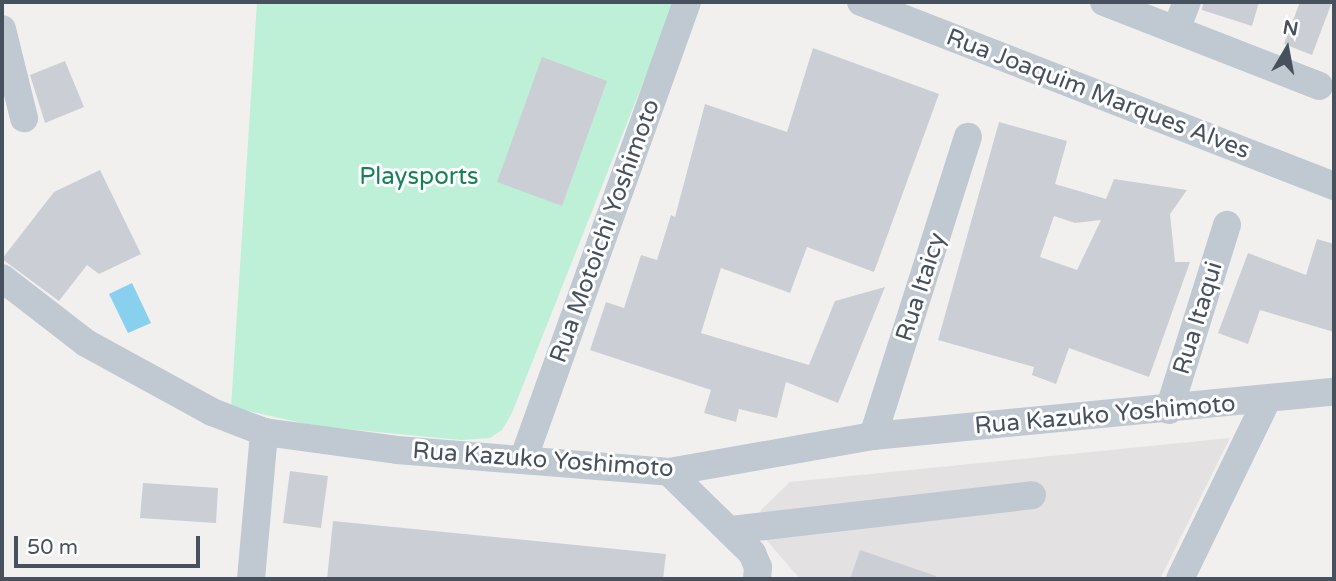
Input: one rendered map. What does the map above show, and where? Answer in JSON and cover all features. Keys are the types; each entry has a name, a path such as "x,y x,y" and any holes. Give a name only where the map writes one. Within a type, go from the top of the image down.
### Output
{"street":[{"name":"Rua Motoichi Yoshimoto","path":"523,460 687,2"},
{"name":"Rua Joaquim Marques Alves","path":"861,2 1334,186"},
{"path":"1104,2 1319,86"},
{"path":"1177,30 1187,2"},
{"path":"2,29 24,118"},
{"name":"Rua Itaicy","path":"873,436 968,138"},
{"name":"Rua Itaqui","path":"1169,410 1227,225"},
{"name":"Rua Kazuko Yoshimoto","path":"2,278 86,343 193,403 264,432 364,447 669,472 873,436 1169,410 1334,392"},
{"path":"1181,579 1267,400"},
{"path":"251,579 264,432"},
{"path":"669,472 752,552 758,567 757,579"},
{"path":"731,530 1032,495"}],"shaded area":[{"path":"1230,438 1160,579 800,579 755,527 761,510 790,482"}],"green space":[{"name":"Playsports","path":"257,2 675,2 512,413 502,430 490,438 461,440 315,426 231,407"}],"water":[{"path":"132,283 151,323 128,333 109,294"}],"building":[{"path":"1203,2 1259,2 1252,26 1202,10"},
{"path":"1300,2 1332,2 1312,55 1284,44"},
{"path":"813,48 939,94 874,272 807,247 790,293 721,268 701,333 809,365 835,301 885,287 838,403 786,382 777,418 739,409 736,422 704,413 711,390 590,350 606,302 624,308 641,255 657,260 671,215 675,217 705,104 787,132"},
{"path":"542,57 607,81 562,206 497,182"},
{"path":"65,61 84,107 45,123 30,75"},
{"path":"999,122 1067,141 1055,184 1106,199 1114,179 1187,190 1170,214 1175,262 1190,262 1149,377 1069,348 1056,384 1032,375 1034,367 938,340","holes":["1054,216 1075,223 1101,220 1077,270 1040,257"]},
{"path":"100,170 141,254 99,274 87,265 59,301 2,259 54,192"},
{"path":"1317,239 1334,244 1334,332 1260,310 1248,344 1218,333 1248,253 1306,275"},
{"path":"290,471 328,476 321,528 283,523"},
{"path":"143,483 218,488 216,523 140,518"},
{"path":"333,521 666,554 663,579 327,579"},
{"path":"860,550 936,576 935,579 850,579"}]}
